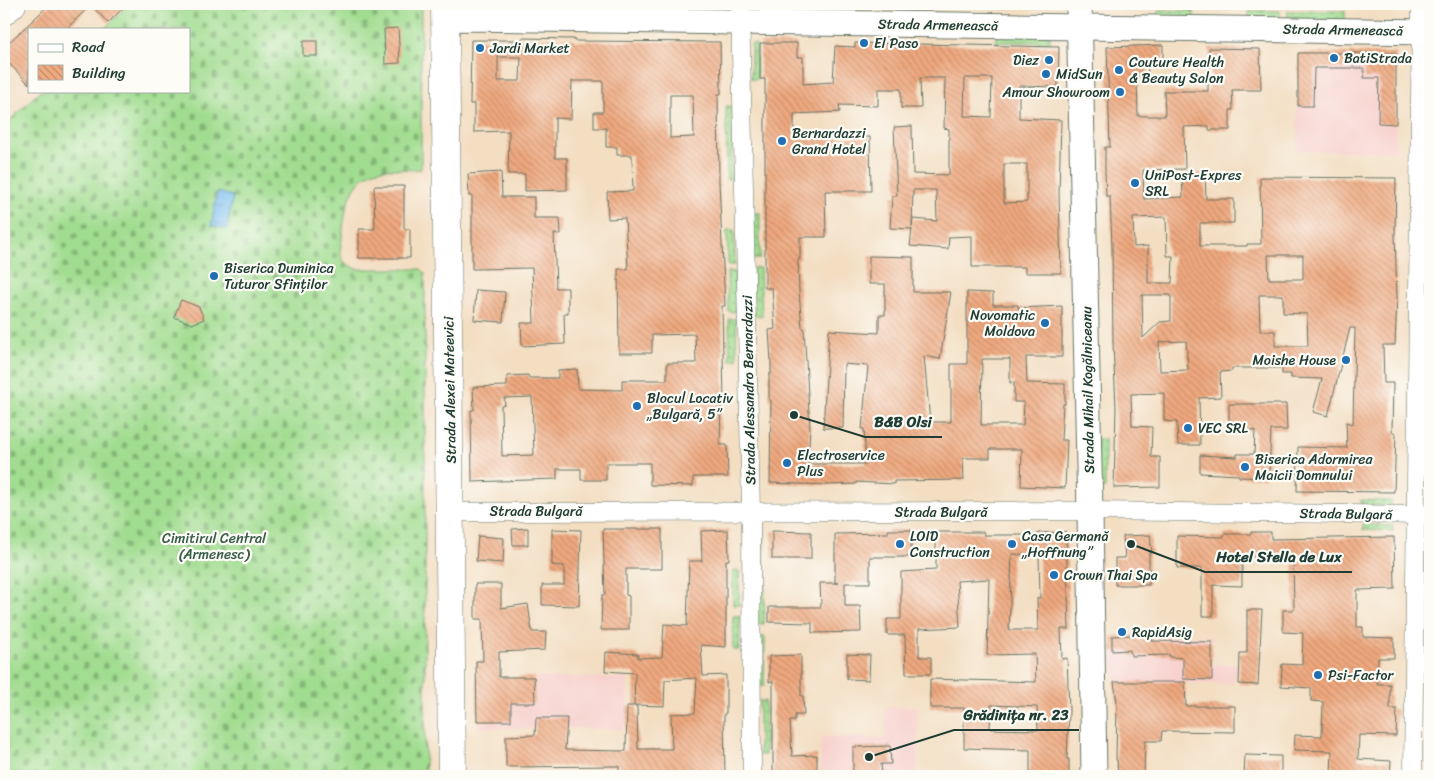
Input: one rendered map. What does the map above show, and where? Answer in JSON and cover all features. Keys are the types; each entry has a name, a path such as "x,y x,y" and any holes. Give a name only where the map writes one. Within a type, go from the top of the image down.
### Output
{"main road":[{"path":"4,11 12,4"},
{"name":"Strada Armenească","path":"446,12 1079,15 1425,32"},
{"name":"Strada Alexei Mateevici","path":"446,12 452,776"},
{"name":"Strada Mihail Kogălniceanu","path":"1079,15 1094,776"}],"street":[{"path":"1414,776 1423,515 1425,32 1420,4"},
{"name":"Strada Alessandro Bernardazzi","path":"741,13 751,512 752,776"},
{"name":"Strada Bulgară","path":"451,512 1090,511 1423,515"}],"shaded area":[{"path":"1298,53 1396,53 1396,151 1297,151"},
{"path":"1112,636 1213,637 1210,664 1239,664 1233,684 1114,682"},
{"path":"476,677 627,678 627,722 625,722 624,729 477,728"},
{"path":"885,706 918,707 917,776 820,776 821,737 886,738"}],"green space":[{"name":"Cimitirul Central (Armenesc)","path":"129,4 421,4 421,169 377,170 364,177 357,184 352,192 346,211 340,251 345,262 357,269 421,269 425,273 425,776 4,776 4,126 39,92 190,92 190,28 105,28"},
{"path":"763,6 799,6 799,15 763,15"},
{"path":"1158,11 1194,11 1194,19 1158,19"},
{"path":"1249,11 1280,11 1280,20 1249,20"},
{"path":"1288,11 1345,11 1345,21 1288,21"},
{"path":"996,34 1050,34 1050,42 996,42"},
{"path":"751,44 756,44 757,79 751,79"},
{"path":"726,106 731,106 732,179 727,179"},
{"path":"753,213 760,213 760,259 753,259"},
{"path":"727,230 734,230 735,265 728,265"},
{"path":"753,268 760,268 762,316 754,315"},
{"path":"727,272 735,272 735,312 728,311"},
{"path":"729,319 736,319 737,359 730,360"},
{"path":"1097,439 1105,439 1105,488 1097,488"},
{"path":"1361,500 1391,501 1391,506 1361,505"},
{"path":"1363,524 1393,526 1393,531 1363,530"},
{"path":"758,534 764,534 764,574 758,574"},
{"path":"733,571 739,571 739,605 733,605"},
{"path":"759,580 765,580 764,624 758,624"},
{"path":"733,616 740,616 739,650 733,650"},
{"path":"759,637 765,637 764,686 758,686"},
{"path":"759,701 765,701 765,755 759,755"}],"water":[{"path":"217,192 233,196 227,229 211,226"}],"building":[{"path":"50,4 127,4 108,23 91,5 67,28 28,28 28,83 4,58 4,47"},
{"path":"398,28 400,63 385,64 384,29"},
{"path":"522,38 574,39 574,41 720,42 721,94 718,94 719,182 725,306 722,306 724,401 721,401 720,445 727,445 728,477 693,477 693,486 650,485 650,463 606,463 606,480 581,480 581,469 557,469 557,479 472,482 471,410 474,410 473,387 507,386 507,376 528,375 529,378 558,378 558,370 577,369 578,389 622,390 622,380 667,380 667,363 696,363 695,334 652,335 652,353 619,353 618,269 628,269 625,218 608,219 607,192 633,191 632,155 617,155 617,147 606,147 606,128 594,128 594,112 603,112 603,81 572,81 571,119 555,118 555,158 567,158 567,190 525,191 525,174 508,174 509,131 474,132 474,104 470,104 471,40 522,40","holes":["498,57 521,57 520,81 498,81","670,95 693,95 694,137 670,138","532,397 534,455 502,456 501,406 505,405 504,398"]},
{"path":"303,41 317,41 317,56 303,56"},
{"path":"760,43 797,43 797,57 803,57 803,84 833,82 835,46 855,47 855,43 1059,47 1058,87 1019,86 1019,118 1061,120 1059,193 1061,273 1025,273 1025,267 972,267 972,236 949,237 948,249 910,246 912,229 890,228 892,196 897,196 894,127 912,126 913,174 949,175 949,129 944,128 945,78 920,78 921,108 901,108 901,89 878,89 878,106 839,105 840,112 794,114 794,138 870,137 871,191 825,191 826,237 800,237 800,259 798,259 799,292 802,328 804,328 810,428 808,464 866,464 864,429 862,429 868,366 844,364 843,428 823,428 829,330 879,333 879,315 885,315 885,284 869,284 869,256 913,257 913,292 951,292 940,359 924,356 930,422 951,422 951,364 967,364 967,292 993,293 993,305 1018,305 1018,308 1062,306 1062,357 1026,357 1027,383 1065,384 1061,440 1067,440 1065,488 1021,486 1022,449 990,449 990,458 963,458 964,480 894,481 894,484 856,482 856,484 828,485 770,483 771,400 769,400 769,374 771,374 771,362 769,330 775,329 772,288 765,288 765,79 760,79","holes":["965,78 992,78 991,117 964,116","1004,164 1027,164 1027,202 1004,203","913,190 936,190 937,221 913,219 912,227","982,359 1010,359 1010,383 1014,382 1014,402 1024,402 1023,425 981,425"]},
{"path":"1163,45 1163,59 1147,60 1148,76 1137,76 1138,116 1165,116 1164,91 1208,91 1208,83 1211,83 1209,48 1260,49 1261,90 1232,90 1233,110 1230,110 1230,130 1209,130 1209,126 1184,127 1185,169 1143,170 1144,199 1183,197 1182,174 1205,173 1206,199 1234,199 1234,223 1200,223 1200,246 1247,246 1247,244 1261,244 1260,177 1396,178 1397,297 1395,345 1383,345 1384,383 1393,383 1392,432 1396,433 1394,492 1297,491 1298,447 1347,448 1346,422 1353,424 1355,328 1350,328 1328,416 1313,412 1322,379 1291,378 1291,374 1282,374 1282,368 1232,368 1232,371 1220,372 1221,397 1199,398 1200,445 1178,445 1177,422 1164,421 1164,393 1131,394 1132,426 1152,427 1151,457 1160,457 1160,487 1114,488 1116,407 1112,247 1110,196 1106,196 1105,173 1105,147 1110,147 1107,47","holes":["1166,217 1167,256 1173,256 1172,283 1148,283 1148,246 1134,247 1133,218","1268,255 1303,255 1303,279 1269,279","1142,295 1171,295 1171,321 1160,322 1143,338","1259,295 1283,295 1283,313 1307,314 1308,346 1275,346 1275,331 1260,331","1186,341 1188,370 1160,371 1159,342"]},
{"path":"1298,53 1396,53 1396,124 1378,123 1379,78 1364,78 1364,68 1314,68 1313,106 1298,106"},
{"path":"501,172 502,197 534,197 534,218 560,218 561,234 554,234 556,288 568,288 568,313 564,313 565,344 522,346 521,323 534,323 532,268 472,269 472,196 469,196 468,174"},
{"path":"374,186 404,186 404,229 410,229 410,258 359,258 359,229 375,229"},
{"path":"476,290 505,292 503,322 474,320"},
{"path":"181,300 199,307 204,319 192,324 174,317"},
{"path":"1229,404 1286,404 1287,430 1271,430 1269,474 1265,474 1265,478 1200,473 1200,455 1237,457 1237,454 1254,454 1255,430 1229,431"},
{"path":"528,528 528,545 513,545 512,529"},
{"path":"552,529 581,530 579,606 542,605 542,585 564,585 564,566 552,565"},
{"path":"603,529 662,529 662,569 626,569 626,595 629,596 629,630 601,630 602,595 605,595"},
{"path":"728,530 729,560 726,560 726,647 701,645 703,676 726,675 726,713 724,714 725,776 619,776 619,766 506,767 506,736 535,735 536,718 567,718 565,750 626,751 627,706 637,706 638,749 672,749 671,714 695,713 697,678 665,680 664,706 634,705 635,673 605,671 606,652 638,654 638,658 662,657 664,624 687,626 689,561 702,561 701,531"},
{"path":"888,530 911,530 911,557 870,557 870,583 845,583 845,606 860,606 861,632 812,633 812,623 769,622 769,607 821,607 820,583 835,583 835,534 888,533"},
{"path":"772,531 811,532 811,559 772,559"},
{"path":"936,532 984,532 984,535 1038,535 1038,533 1066,532 1069,629 1061,629 1062,659 1067,658 1069,711 1067,759 1069,759 1069,776 1030,776 1030,750 964,748 964,708 930,708 930,679 1036,682 1035,654 987,655 989,579 957,581 960,627 919,629 919,657 931,657 931,674 906,674 905,635 887,635 887,619 901,619 901,572 936,570","holes":["1012,554 1039,555 1040,598 1037,598 1038,630 1009,630","991,705 1037,707 1038,730 990,729"]},
{"path":"1251,532 1271,532 1271,539 1394,537 1395,589 1357,590 1357,627 1363,627 1363,637 1394,638 1394,658 1378,658 1377,684 1390,684 1390,709 1397,709 1396,736 1359,735 1358,759 1391,761 1390,776 1331,774 1332,751 1294,750 1295,735 1322,736 1323,702 1311,701 1311,688 1281,686 1282,664 1302,665 1303,633 1283,632 1283,610 1294,610 1293,556 1248,557 1247,561 1242,561 1242,586 1213,585 1213,616 1202,616 1202,568 1177,568 1177,536 1224,537 1224,534 1251,534"},
{"path":"1150,535 1152,553 1149,553 1149,585 1115,585 1115,558 1125,558 1123,536"},
{"path":"478,536 504,538 503,563 476,561"},
{"path":"475,584 501,584 501,608 528,604 532,632 546,632 545,650 499,652 499,677 534,677 535,703 511,703 511,721 477,721 476,661 483,661 482,619 475,619"},
{"path":"1247,610 1262,610 1258,685 1239,684 1240,653 1247,653"},
{"path":"1152,634 1152,641 1212,642 1212,680 1183,679 1183,658 1170,657 1170,655 1131,656 1130,650 1112,651 1112,636"},
{"path":"847,654 870,655 869,680 847,679"},
{"path":"801,655 801,696 803,696 804,715 795,715 795,721 790,721 792,756 817,755 817,776 773,776 773,681 769,682 769,656"},
{"path":"1114,682 1185,682 1186,706 1235,706 1235,732 1162,731 1161,741 1145,741 1144,776 1118,776 1116,760 1117,703"},
{"path":"890,746 891,764 881,764 882,776 853,776 853,747"},
{"path":"1245,755 1281,756 1281,776 1244,776"}],"place":[{"name":"El Paso","path":"864,43"},
{"name":"Jardi Market","path":"480,48"},
{"name":"BatiStrada","path":"1334,58"},
{"name":"Diez","path":"1049,60"},
{"name":"Couture Health & Beauty Salon","path":"1119,70"},
{"name":"MidSun","path":"1046,74"},
{"name":"Amour Showroom","path":"1120,92"},
{"name":"Bernardazzi Grand Hotel","path":"782,141"},
{"name":"UniPost-Expres SRL","path":"1135,183"},
{"name":"Biserica Duminica Tuturor Sfinților","path":"214,276"},
{"name":"Novomatic Moldova","path":"1045,323"},
{"name":"Moishe House","path":"1346,360"},
{"name":"Blocul Locativ „Bulgară, 5”","path":"637,406"},
{"name":"B&B Olsi","path":"794,415"},
{"name":"VEC SRL","path":"1188,428"},
{"name":"Electroservice Plus","path":"787,463"},
{"name":"Biserica Adormirea Maicii Domnului","path":"1245,467"},
{"name":"LOID Construction","path":"900,544"},
{"name":"Casa Germană „Hoffnung”","path":"1012,544"},
{"name":"Hotel Stella de Lux","path":"1131,544"},
{"name":"Crown Thai Spa","path":"1054,575"},
{"name":"RapidAsig","path":"1122,632"},
{"name":"Psi-Factor","path":"1318,675"},
{"name":"Grădinița nr. 23","path":"869,757"}]}
